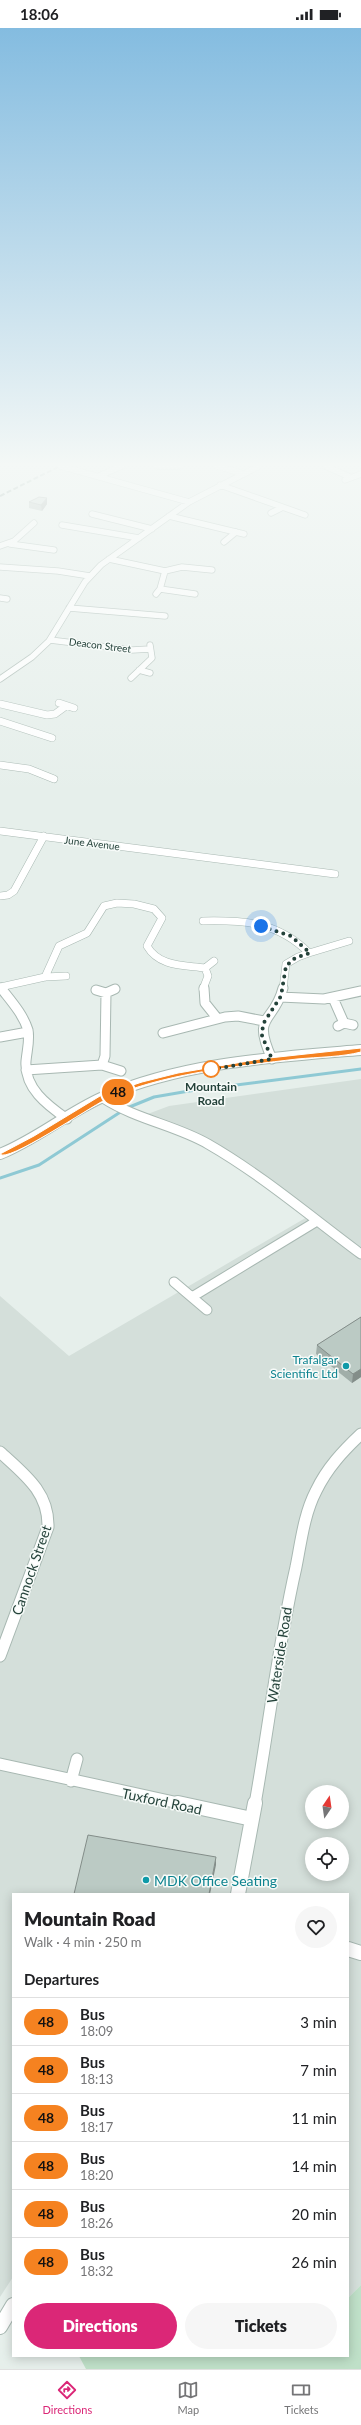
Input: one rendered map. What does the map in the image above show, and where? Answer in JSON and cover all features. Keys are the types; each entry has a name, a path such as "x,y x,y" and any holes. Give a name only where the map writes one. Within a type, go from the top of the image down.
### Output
{"street":[{"path":"0,678 30,659 50,640 68,608 90,576 85,575"},
{"path":"164,575 158,592 195,594"},
{"path":"1,596 7,599"},
{"path":"68,608 143,616 165,616"},
{"name":"Deacon Street","path":"50,640 132,650 150,647 152,658 139,670"},
{"path":"0,667 12,671"},
{"path":"131,678 139,670"},
{"name":"Deacon Street","path":"139,670 150,673"},
{"path":"59,703 74,708"},
{"path":"0,704 48,715 55,714 66,706"},
{"path":"0,721 52,738"},
{"path":"0,765 41,773 54,778"},
{"path":"34,778 41,773"},
{"name":"June Avenue","path":"0,831 183,856 335,874"},
{"path":"0,896 8,895 14,891 44,836"},
{"path":"46,977 58,947 70,939 87,933 100,909 105,906 119,904 154,909 161,914 162,918 156,932 146,946 154,958 161,961 206,968"},
{"path":"203,921 238,926 266,927 283,932 291,936 310,953"},
{"path":"272,1059 262,1036 264,1021 280,997 286,966 295,958 338,942 349,941"},
{"path":"206,968 214,961"},
{"path":"206,968 208,976 202,990 202,998 205,1006 217,1018"},
{"path":"66,976 46,977 0,987 23,1017 28,1032 26,1070 29,1082 37,1094 67,1119"},
{"path":"96,990 106,993 115,989"},
{"path":"280,997 307,1000 333,998 361,991"},
{"path":"102,1065 105,1056 106,993"},
{"path":"333,998 341,1024 353,1025"},
{"path":"163,1033 184,1025 217,1018 236,1016 264,1021"},
{"path":"0,1037 28,1032"},
{"path":"0,1154 37,1137 103,1098 178,1075 272,1059 361,1050"},
{"path":"26,1070 102,1065 121,1072"},
{"path":"103,1098 112,1105 130,1114 206,1143 317,1221 361,1254"},
{"path":"192,1297 317,1221"},
{"path":"174,1282 207,1310"},
{"name":"Waterside Road","path":"238,1893 288,1602 308,1511 315,1492 327,1471 361,1434"},
{"name":"Cannock Street","path":"0,1452 42,1494 50,1515 48,1528 0,1656"},
{"path":"71,1781 77,1759"},
{"name":"Tuxford Road","path":"0,1764 71,1781 252,1819"},
{"path":"349,1949 361,1953"},
{"path":"0,2326 12,2307"}],"shaded area":[{"path":"361,1079 361,2285 349,2297 349,1893 12,1893 12,2279 0,2297 0,1296 69,1356 314,1213 270,1179 202,1136 145,1115 169,1106"}],"green space":[{"path":"361,2285 361,2369 86,2369 80,2357 349,2357 349,2297"}],"building":[{"name":"Trafalgar Scientific Ltd","path":"361,1317 361,1369 353,1374 317,1345"},
{"name":"MDK Office Seating","path":"88,1835 216,1857 209,1893 74,1893"}],"waterway":[{"path":"127,1108 154,1097 189,1091 361,1069"},
{"path":"0,1178 39,1165 122,1111"}],"bus line":[{"name":"48","path":"0,1154 37,1137 103,1098 144,1084 178,1075 260,1061 361,1050"}],"place":[{"name":"Mountain Road","path":"211,1069"},
{"name":"Trafalgar Scientific Ltd","path":"346,1366"},
{"name":"MDK Office Seating","path":"146,1880"}],"route":[{"path":"211,1069 208,1070 272,1059 262,1036 264,1021 281,996 286,966 291,960 310,953 291,936 268,927 261,926"}]}
